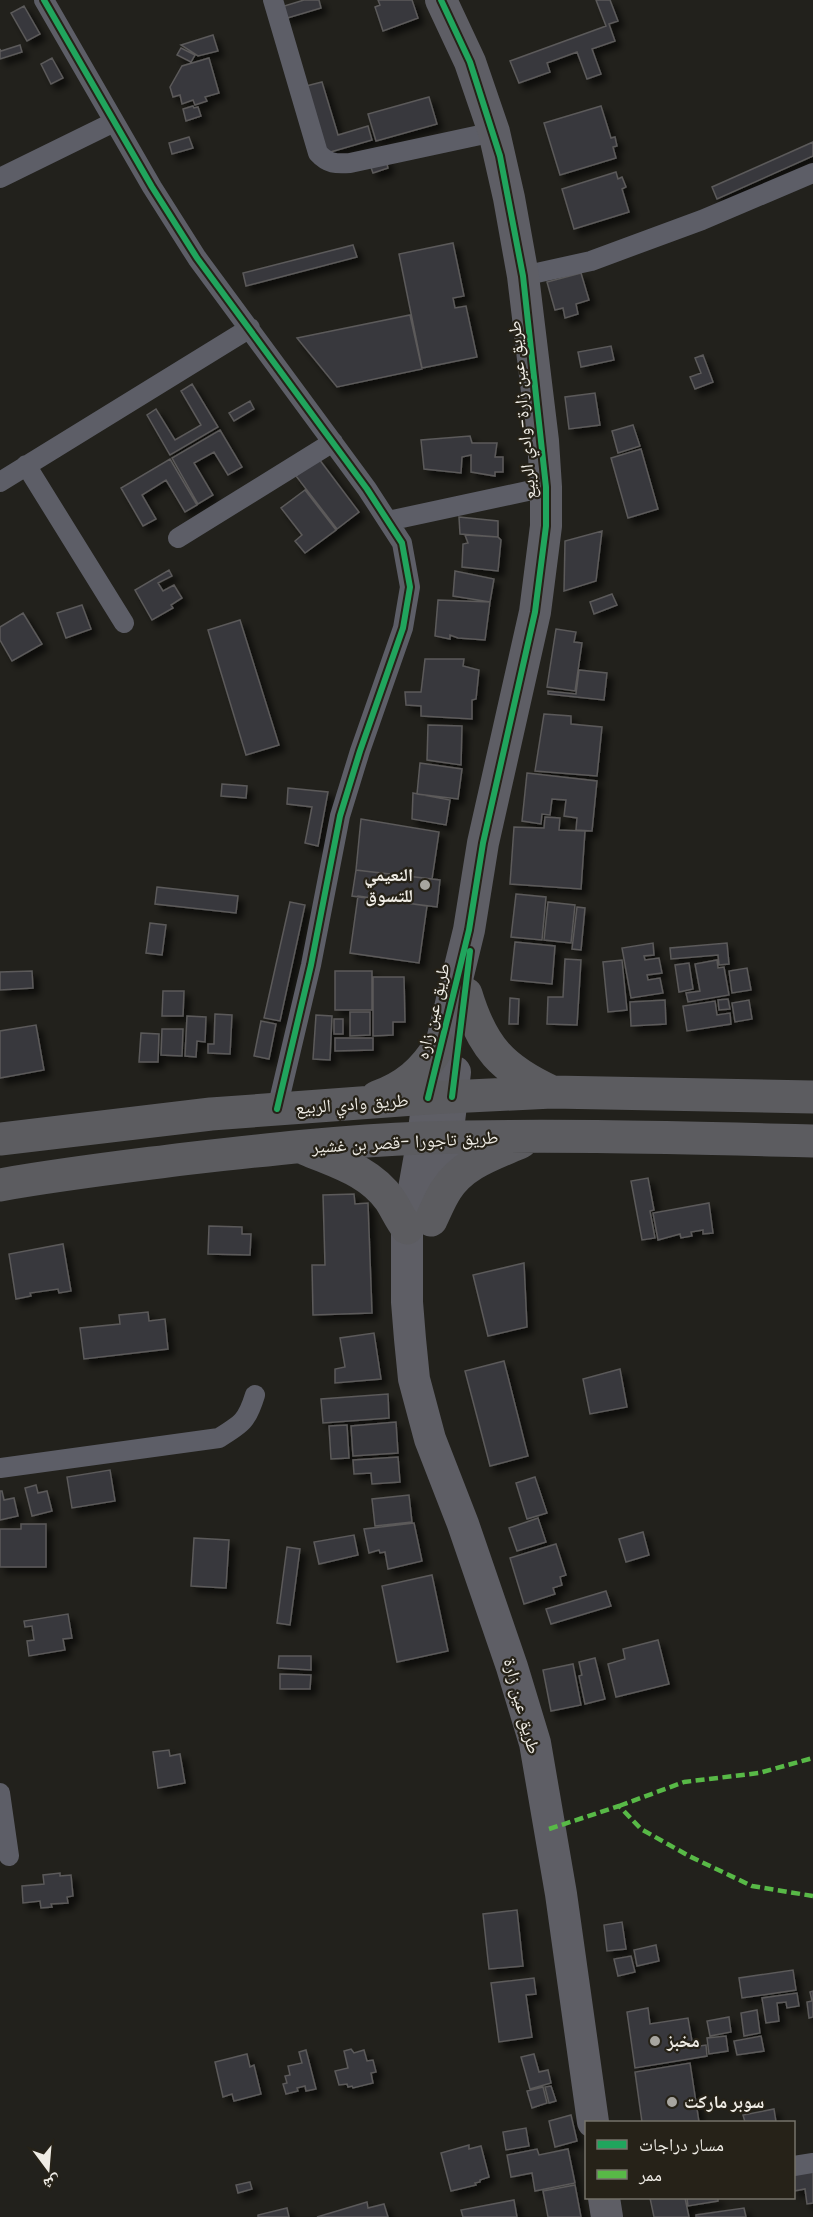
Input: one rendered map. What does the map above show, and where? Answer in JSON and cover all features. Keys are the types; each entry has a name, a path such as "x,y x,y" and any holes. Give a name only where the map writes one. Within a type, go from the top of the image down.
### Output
{"highway":[{"path":"466,994 474,1020 487,1044 505,1064 527,1080 552,1092"},
{"path":"357,1104 408,1082 430,1060 439,1046"},
{"name":"طريق وادي الربيع","path":"0,1139 277,1109 552,1092 813,1097"},
{"path":"298,1146 363,1174 419,1224 459,1174 471,1164 532,1137"},
{"name":"طريق تاجورا -قصر بن غشير","path":"0,1185 75,1172 298,1146 435,1138 670,1137 813,1141"}],"main road":[{"name":"طريق عين زارة-وادي الربيع","path":"441,0 470,62 494,132 505,177 524,276 546,488 546,526 535,612 483,843 469,930"},
{"path":"440,1098 466,994 470,949 469,930"},
{"name":"طريق عين زاره","path":"407,1302 440,1098 439,1046 469,930"},
{"name":"طريق عين زارة","path":"407,1302 414,1379 430,1439 471,1546 535,1743 561,1894 593,2121"},
{"path":"604,2199 607,2217"}],"street":[{"path":"44,0 152,187 197,258 333,442 402,543 410,587 403,628 340,816 311,965 277,1109"},
{"path":"273,0 318,153 325,161 334,164 350,163 494,132"},
{"path":"0,178 114,122"},
{"path":"524,276 591,261 711,216 813,173"},
{"path":"0,482 250,327"},
{"path":"178,538 333,442"},
{"path":"26,465 124,623"},
{"path":"388,521 546,488"},
{"path":"0,1468 219,1438 249,1416 255,1395"},
{"path":"0,1793 9,1856"},
{"path":"795,2166 813,2163"}],"building":[{"path":"304,0 319,0 321,8 284,19 281,7"},
{"path":"378,0 412,0 418,18 383,31 375,7 380,5"},
{"path":"596,0 610,0 618,21 609,24 615,41 592,49 601,74 587,79 577,52 547,63 550,72 519,83 510,61 606,26"},
{"path":"24,6 40,34 27,41 11,13"},
{"path":"213,35 218,51 198,56 181,45"},
{"path":"20,45 22,52 0,59 0,49 1,51"},
{"path":"181,48 195,55 191,62 177,55"},
{"path":"52,58 63,78 51,84 41,64"},
{"path":"209,58 219,93 205,97 207,101 195,105 193,100 182,104 180,95 173,97 170,87 182,66"},
{"path":"322,82 338,135 368,126 372,140 327,153 306,86"},
{"path":"429,97 437,124 376,141 368,114"},
{"path":"601,106 611,138 615,137 617,146 613,147 616,158 560,175 544,123"},
{"path":"198,107 201,116 186,121 183,109"},
{"path":"189,137 193,148 172,154 169,143"},
{"path":"813,142 813,156 717,199 712,187"},
{"path":"385,157 388,168 373,173 369,162"},
{"path":"616,172 618,179 622,177 626,187 622,189 629,212 574,229 562,189"},
{"path":"453,243 464,296 453,298 455,308 466,306 477,357 422,368 399,254"},
{"path":"353,245 357,257 246,286 243,273"},
{"path":"581,273 589,300 576,304 578,314 565,318 563,308 555,310 547,282"},
{"path":"410,315 422,369 337,387 297,338"},
{"path":"611,346 614,360 581,367 578,352"},
{"path":"703,355 713,382 695,389 690,377 701,373 695,358"},
{"path":"192,384 218,427 170,455 147,415 156,409 175,440 201,425 181,391"},
{"path":"595,393 600,425 569,429 565,397"},
{"path":"250,401 254,409 234,421 229,413"},
{"path":"633,425 640,446 618,453 612,431"},
{"path":"220,430 242,467 228,475 214,452 194,463 213,495 198,504 172,458"},
{"path":"470,436 472,443 497,443 495,457 503,457 503,472 495,472 495,476 471,472 471,455 462,457 461,473 424,469 421,440"},
{"path":"641,449 658,509 628,518 611,458"},
{"path":"170,459 197,505 185,512 166,480 142,495 156,519 143,526 121,488"},
{"path":"319,459 359,512 337,529 296,476"},
{"path":"305,490 336,530 305,553 295,541 302,535 281,508"},
{"path":"459,517 498,521 498,537 460,534"},
{"path":"602,531 596,581 564,591 565,541"},
{"path":"465,535 498,537 501,540 498,571 462,567 463,544 468,543"},
{"path":"169,570 172,576 158,583 163,591 174,585 182,598 171,605 173,608 152,620 135,590"},
{"path":"455,571 494,579 490,602 453,596"},
{"path":"612,594 617,605 594,614 590,602"},
{"path":"438,600 490,602 485,640 458,638 450,635 450,639 435,636"},
{"path":"82,605 91,629 66,638 57,613"},
{"path":"23,613 42,644 12,661 0,640 0,627"},
{"path":"240,620 279,745 246,755 208,630"},
{"path":"556,629 576,632 574,642 582,643 575,691 547,687"},
{"path":"425,659 464,659 463,666 479,670 476,699 472,700 472,719 421,716 421,706 406,705 405,692 421,692"},
{"path":"579,670 607,673 604,700 548,694 548,691 576,694"},
{"path":"544,714 571,716 571,724 602,727 597,776 535,771"},
{"path":"428,725 462,726 461,765 427,760"},
{"path":"420,763 462,769 458,799 417,794"},
{"path":"527,773 597,781 592,831 576,830 577,818 564,816 566,800 552,799 550,815 542,814 541,824 522,821"},
{"path":"222,784 247,786 246,798 221,796"},
{"path":"288,788 328,792 318,846 305,843 312,807 287,804"},
{"path":"413,793 450,800 446,825 412,819"},
{"path":"545,817 560,818 559,830 585,831 581,889 510,884 514,827 544,828"},
{"path":"361,819 439,832 432,879 356,870"},
{"path":"356,870 440,880 437,907 352,896"},
{"path":"157,887 238,896 236,913 155,904"},
{"path":"516,894 546,897 542,940 511,937"},
{"path":"358,896 427,906 419,963 350,953"},
{"path":"290,902 305,905 280,1021 264,1018"},
{"path":"548,902 575,905 571,943 544,940"},
{"path":"577,907 585,908 581,950 572,949"},
{"path":"150,923 166,925 162,955 146,953"},
{"path":"515,942 555,946 552,984 511,980"},
{"path":"653,943 654,955 644,956 645,960 659,958 662,973 647,975 648,980 660,978 663,993 631,998 622,948"},
{"path":"727,943 729,964 719,965 718,955 671,959 670,948"},
{"path":"565,959 581,960 577,1025 547,1024 548,997 563,997"},
{"path":"622,960 627,1010 608,1012 603,962"},
{"path":"717,960 718,968 724,967 729,995 688,1002 686,993 700,991 695,964"},
{"path":"689,963 693,989 679,992 675,965"},
{"path":"747,968 751,990 732,993 729,971"},
{"path":"32,971 33,988 0,990 0,972"},
{"path":"335,971 372,971 372,1010 335,1010"},
{"path":"373,977 404,977 405,1022 393,1022 393,1035 373,1036"},
{"path":"163,991 184,991 183,1016 162,1016"},
{"path":"510,998 519,999 518,1024 509,1024"},
{"path":"728,999 730,1009 719,1010 718,1000"},
{"path":"665,1000 666,1024 631,1026 630,1002"},
{"path":"749,1000 752,1019 735,1022 732,1003"},
{"path":"715,1001 717,1015 730,1013 731,1024 687,1031 683,1006"},
{"path":"350,1012 370,1012 370,1035 350,1036"},
{"path":"215,1014 232,1015 230,1054 208,1053 208,1044 214,1044"},
{"path":"316,1015 332,1016 330,1060 313,1059"},
{"path":"187,1016 206,1017 205,1042 197,1041 196,1057 185,1056"},
{"path":"334,1019 343,1019 343,1034 334,1034"},
{"path":"261,1021 276,1024 269,1059 254,1056"},
{"path":"36,1025 44,1070 0,1078 0,1031"},
{"path":"162,1029 183,1029 182,1056 161,1055"},
{"path":"141,1033 159,1034 158,1062 139,1062"},
{"path":"335,1038 373,1038 373,1050 335,1051"},
{"path":"648,1178 654,1210 650,1211 655,1238 642,1240 631,1181"},
{"path":"354,1194 355,1204 368,1203 372,1313 313,1315 312,1265 325,1265 323,1195"},
{"path":"709,1203 713,1233 703,1234 703,1230 691,1232 692,1236 681,1238 680,1234 658,1240 653,1213"},
{"path":"209,1226 242,1227 242,1234 251,1234 250,1255 208,1254"},
{"path":"63,1244 71,1291 59,1293 58,1289 30,1293 31,1296 16,1299 9,1254"},
{"path":"524,1263 527,1327 488,1336 473,1275"},
{"path":"148,1312 149,1321 165,1319 168,1349 84,1359 80,1328 120,1324 119,1315"},
{"path":"374,1333 381,1379 335,1383 335,1369 345,1367 340,1338"},
{"path":"504,1361 528,1456 490,1466 465,1371"},
{"path":"620,1369 627,1407 590,1414 583,1379"},
{"path":"388,1394 389,1418 323,1423 321,1399"},
{"path":"396,1422 398,1453 353,1456 351,1426"},
{"path":"347,1425 349,1458 331,1459 329,1426"},
{"path":"398,1457 400,1482 372,1484 371,1473 354,1474 353,1460"},
{"path":"110,1470 115,1501 72,1508 67,1477"},
{"path":"535,1477 547,1513 527,1519 516,1483"},
{"path":"36,1485 38,1493 47,1491 52,1511 32,1516 25,1488"},
{"path":"0,1491 2,1491 4,1500 14,1498 18,1516 0,1520"},
{"path":"409,1495 412,1522 375,1526 372,1499"},
{"path":"538,1518 546,1542 517,1551 509,1528"},
{"path":"414,1523 422,1561 388,1569 385,1552 380,1553 379,1550 369,1553 364,1529"},
{"path":"21,1524 46,1524 46,1567 0,1567 0,1529 21,1529"},
{"path":"643,1532 649,1555 626,1562 619,1539"},
{"path":"354,1535 358,1555 319,1564 314,1542"},
{"path":"194,1538 229,1540 226,1588 191,1586"},
{"path":"556,1544 566,1575 560,1577 562,1585 553,1588 555,1594 524,1604 510,1558"},
{"path":"287,1547 300,1549 290,1625 277,1623"},
{"path":"432,1575 448,1651 397,1662 382,1586"},
{"path":"606,1591 611,1606 551,1624 546,1609"},
{"path":"68,1614 72,1638 63,1639 65,1650 29,1656 27,1641 34,1640 32,1626 25,1627 24,1621"},
{"path":"658,1640 669,1684 616,1697 608,1664 625,1659 623,1649"},
{"path":"279,1656 311,1656 311,1670 278,1668"},
{"path":"595,1658 605,1699 585,1704 579,1676 582,1675 579,1662"},
{"path":"573,1664 581,1705 551,1711 543,1670"},
{"path":"280,1674 311,1675 310,1689 280,1689"},
{"path":"169,1750 170,1756 180,1754 185,1783 158,1788 153,1752"},
{"path":"60,1873 60,1876 71,1875 73,1896 67,1897 68,1903 51,1904 52,1907 41,1908 40,1901 23,1903 22,1886 44,1884 43,1875"},
{"path":"517,1910 523,1966 489,1969 483,1914"},
{"path":"622,1922 626,1949 607,1951 604,1925"},
{"path":"656,1945 659,1961 637,1966 634,1950"},
{"path":"631,1956 635,1972 618,1976 614,1959"},
{"path":"793,1970 796,1990 742,1998 739,1978"},
{"path":"534,1978 536,1994 526,1995 532,2037 499,2042 491,1983"},
{"path":"813,1991 813,2017 809,2018 807,2002 812,2001 810,1992"},
{"path":"797,1993 799,2006 787,2008 786,2002 777,2003 779,2021 766,2023 762,1998"},
{"path":"648,2008 650,2024 688,2018 693,2047 706,2045 707,2056 635,2068 627,2012"},
{"path":"757,2010 760,2033 744,2036 741,2013"},
{"path":"729,2017 731,2032 710,2036 707,2021"},
{"path":"726,2036 728,2051 709,2054 707,2038"},
{"path":"761,2036 764,2051 737,2055 734,2041"},
{"path":"351,2049 354,2053 364,2050 367,2061 373,2060 376,2072 371,2073 373,2083 353,2088 348,2087 347,2084 339,2085 335,2071 348,2068 344,2051"},
{"path":"306,2050 316,2089 306,2091 305,2086 297,2088 298,2091 286,2094 283,2084 287,2083 285,2076 290,2075 288,2066 302,2063 299,2052"},
{"path":"247,2054 250,2067 254,2065 261,2094 234,2101 232,2094 223,2097 215,2062"},
{"path":"534,2054 539,2072 548,2070 551,2083 530,2089 521,2057"},
{"path":"690,2063 699,2121 642,2121 635,2072"},
{"path":"551,2086 556,2101 549,2103 545,2087"},
{"path":"543,2087 547,2103 532,2108 527,2091"},
{"path":"774,2109 776,2121 745,2121 743,2115"},
{"path":"571,2115 577,2141 555,2147 549,2121"},
{"path":"526,2128 529,2146 506,2150 503,2132"},
{"path":"469,2145 469,2149 481,2146 489,2177 475,2183 476,2185 451,2191 441,2153"},
{"path":"537,2149 539,2155 568,2149 575,2183 535,2191 532,2173 511,2177 507,2155"},
{"path":"813,2170 813,2203 807,2204 805,2189 795,2191 795,2173"},
{"path":"250,2182 252,2189 238,2193 236,2185"},
{"path":"575,2185 581,2217 548,2217 543,2191"},
{"path":"650,2199 685,2199 689,2217 654,2217"},
{"path":"687,2199 718,2199 718,2201 688,2206"},
{"path":"514,2200 517,2217 463,2217 461,2210"},
{"path":"367,2202 368,2208 384,2204 388,2217 317,2217"},
{"path":"287,2208 289,2217 258,2217 258,2215"},
{"path":"744,2208 746,2217 696,2217 696,2215"}],"marked path":[{"path":"619,1806 684,1782 759,1773 813,1758"},
{"path":"549,1829 619,1806 641,1829 689,1856 752,1886 813,1896"}],"cycle path":[{"path":"44,0 152,187 197,258 367,489 402,543 410,587 403,628 340,816 311,965 277,1109"},
{"path":"428,1098 469,930 483,843 535,612 546,526 546,487 523,276 500,156 470,62 441,0"},
{"path":"452,1097 470,951"}],"place":[{"name":"النعيمي للتسوق","path":"425,885"},
{"name":"مخبز","path":"655,2041"},
{"name":"سوبر ماركت","path":"672,2102"}]}
